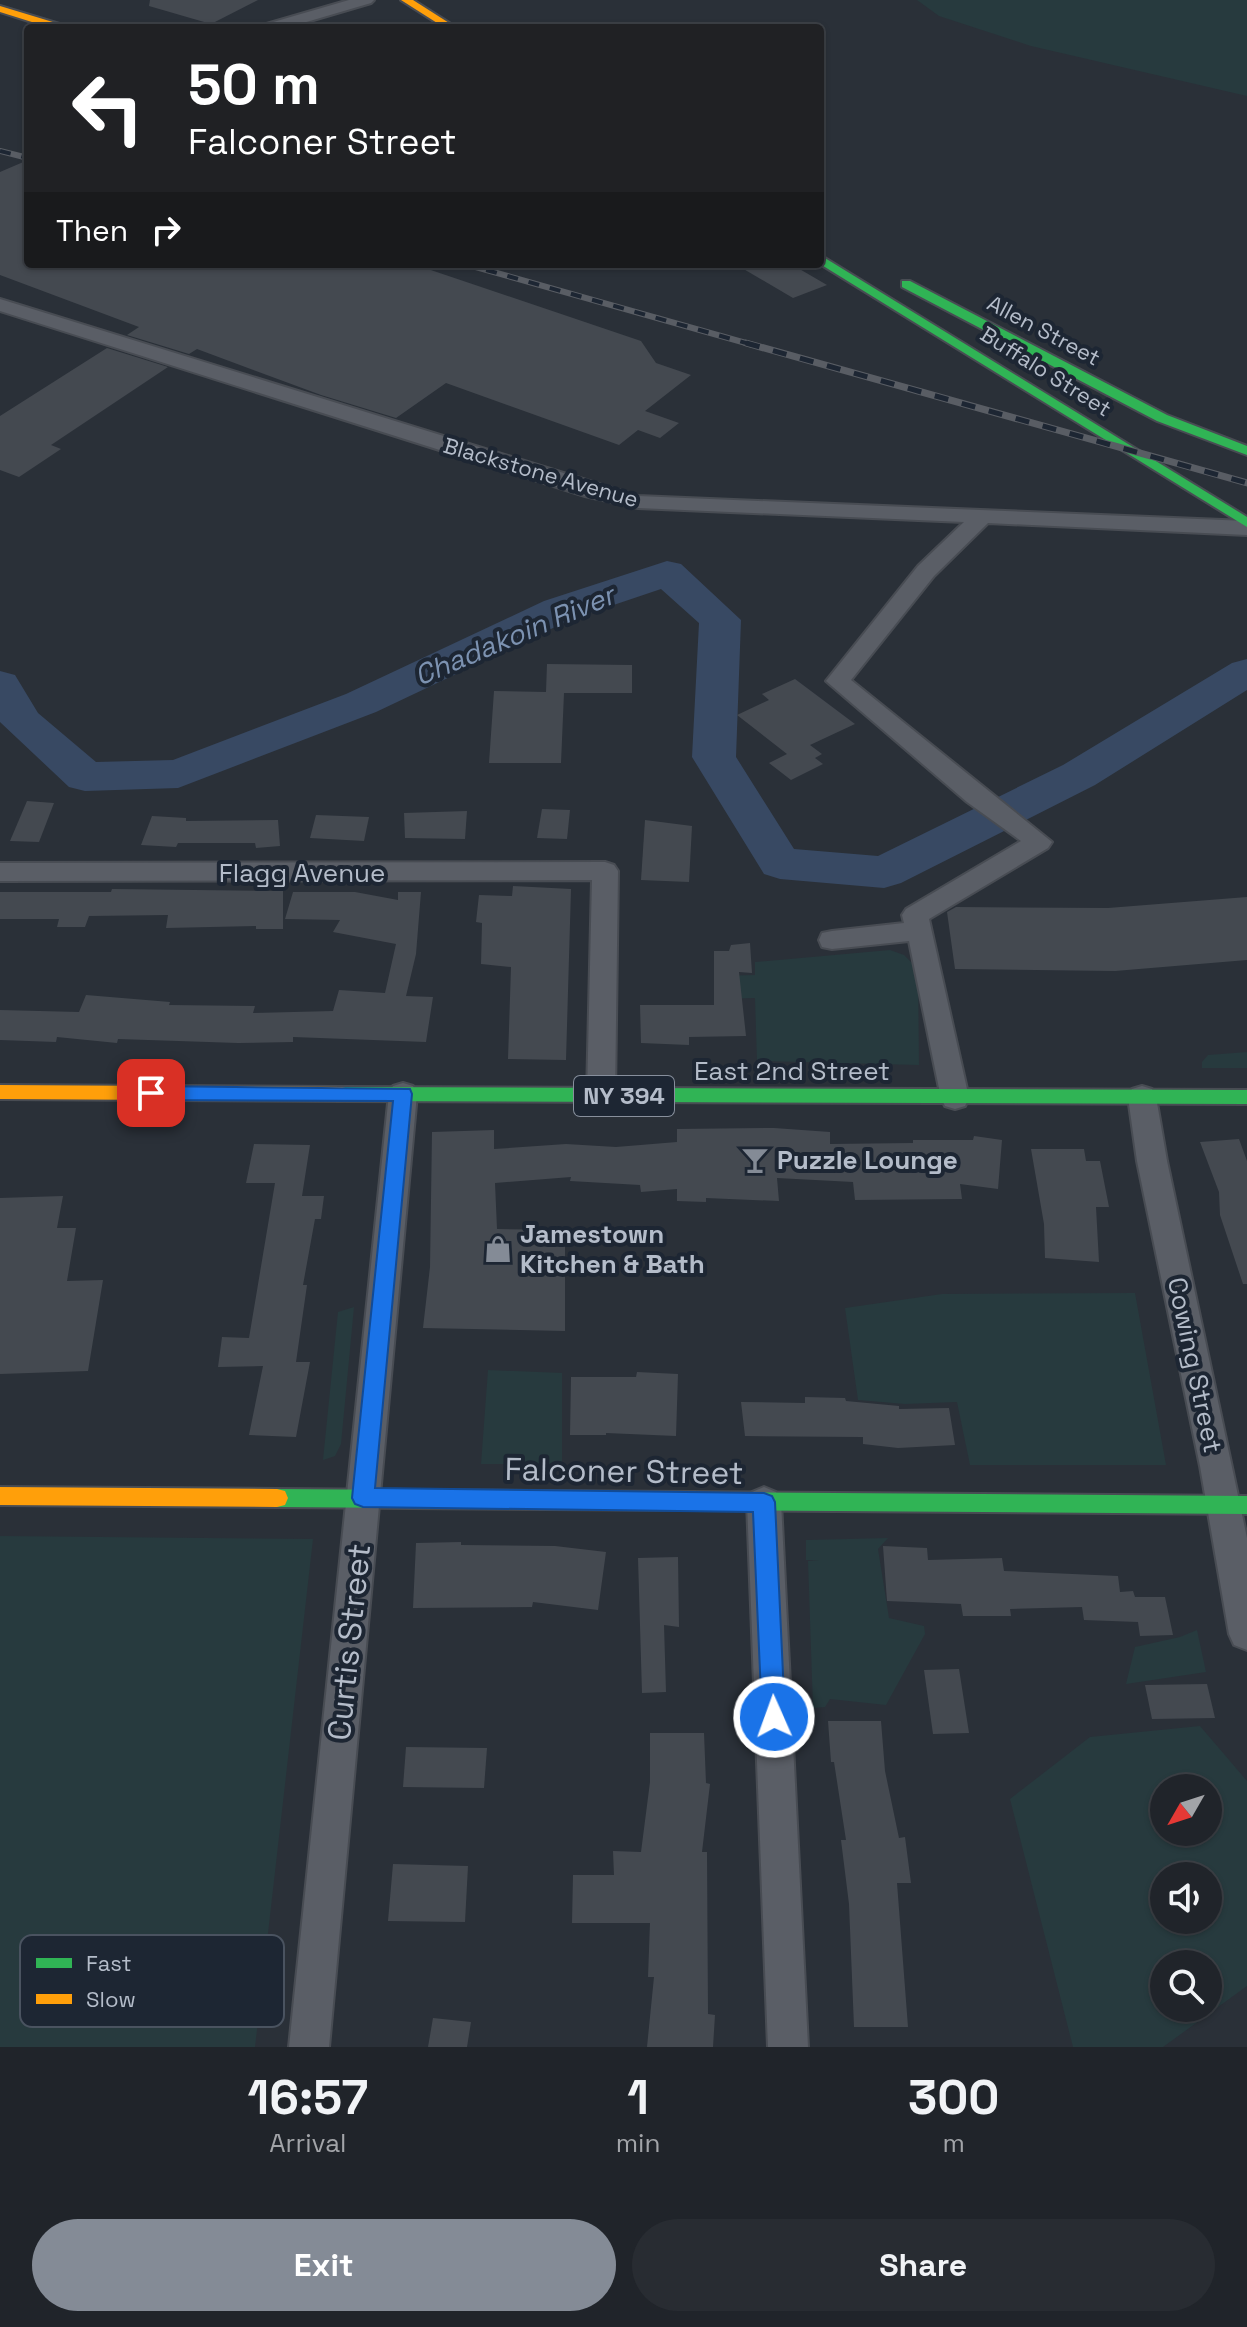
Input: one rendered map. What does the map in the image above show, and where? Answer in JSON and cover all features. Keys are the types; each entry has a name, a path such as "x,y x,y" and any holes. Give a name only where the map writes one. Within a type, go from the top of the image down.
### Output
{"street":[{"path":"283,24 366,0"},
{"path":"406,0 445,24"},
{"path":"0,9 49,24"},
{"path":"824,248 860,261"},
{"name":"Buffalo Street","path":"824,262 1247,526"},
{"name":"Allen Street","path":"861,285 862,277 882,273 1162,418 1247,451"},
{"name":"Blackstone Avenue","path":"0,305 578,487 638,502 981,518 1247,526"},
{"path":"955,1098 941,1045 928,956 915,915 1039,842 976,796 838,681 926,571 981,518"},
{"name":"Flagg Avenue","path":"0,872 605,871 601,1096"},
{"path":"832,940 920,930"},
{"name":"East 2nd Street","path":"0,1092 1247,1097"},
{"name":"Curtis Street","path":"309,2047 403,1094"},
{"name":"Cowing Street","path":"1142,1097 1152,1161 1236,1505 1247,1634"},
{"name":"Falconer Street","path":"0,1496 1236,1505"},
{"path":"764,1502 788,2047"}],"green space":[{"path":"917,0 1247,0 1247,96 1031,46 939,16"},
{"path":"890,950 904,955 918,969 919,1065 757,1061 755,998 716,999 721,976 755,975 755,962"},
{"path":"1247,1052 1247,1068 1202,1068 1202,1062 1208,1055"},
{"path":"1135,1293 1166,1465 970,1465 957,1402 905,1404 858,1400 845,1308 942,1294"},
{"path":"354,1307 341,1444 335,1456 323,1460 338,1312"},
{"path":"488,1370 562,1373 562,1464 481,1464"},
{"path":"0,1536 313,1539 268,1935 20,1935 20,2027 257,2027 255,2047 0,2047"},
{"path":"888,1538 878,1549 889,1618 924,1626 925,1634 886,1705 830,1699 825,1707 813,1708 808,1561 819,1560 806,1560 806,1540"},
{"path":"1197,1630 1206,1672 1126,1684 1135,1647"},
{"path":"1200,1726 1247,1781 1247,1986 1222,2004 1222,1950 1150,1950 1150,2022 1197,2022 1163,2047 1073,2047 1010,1799 1090,1737"}],"building":[{"path":"150,0 258,0 211,24 149,6"},
{"path":"24,162 24,268 425,268 641,341 656,363 691,375 645,411 679,423 660,438 638,430 619,445 446,383 396,418 321,395 197,349 189,354 127,335 139,327 0,275 0,172"},
{"path":"742,268 798,268 827,285 793,298"},
{"path":"107,348 168,367 51,445 61,449 19,477 0,470 0,416"},
{"path":"547,664 632,665 632,693 564,693 561,763 489,763 494,691 546,692"},
{"path":"795,679 855,724 810,745 822,754 815,758 823,764 791,780 769,763 787,754 737,715 769,700 762,694"},
{"path":"27,801 54,803 39,842 10,841"},
{"path":"542,809 570,810 567,839 537,838"},
{"path":"467,811 465,839 405,838 404,813"},
{"path":"316,815 369,817 364,841 310,838"},
{"path":"152,816 186,818 186,821 278,820 280,846 256,848 255,843 178,843 176,847 141,845"},
{"path":"645,820 692,826 689,882 641,880"},
{"path":"513,886 571,889 566,1060 508,1059 511,967 481,964 482,923 476,922 479,895 512,896"},
{"path":"112,889 283,891 283,929 256,929 256,926 166,928 168,915 89,916 85,927 57,927 59,919 0,919 0,892 111,892"},
{"path":"293,892 355,892 398,900 398,892 421,892 416,954 406,996 433,997 426,1042 293,1037 293,1042 238,1043 118,1039 117,1043 57,1037 56,1042 0,1040 0,1010 79,1012 86,995 170,1002 169,1005 255,1006 253,1013 333,1011 339,990 385,993 396,944 333,932 340,920 285,919"},
{"path":"1247,897 1247,960 1115,971 955,969 947,912 956,907 1108,908"},
{"path":"750,943 752,973 739,972 746,1036 689,1037 689,1045 641,1043 640,1005 714,1005 714,951 729,951 731,945"},
{"path":"774,1128 830,1132 830,1144 973,1140 974,1136 1002,1140 998,1189 960,1184 962,1199 855,1200 853,1182 777,1178 779,1201 706,1198 706,1202 677,1201 677,1189 641,1192 640,1185 570,1181 571,1177 495,1183 497,1229 565,1230 565,1331 423,1328 430,1267 432,1132 494,1130 494,1149 566,1144 616,1147 677,1142 677,1129"},
{"path":"1239,1139 1247,1161 1247,1284 1243,1284 1220,1215 1219,1192 1200,1142"},
{"path":"254,1144 310,1145 302,1196 324,1196 321,1219 315,1219 303,1285 307,1285 296,1362 310,1362 296,1437 249,1435 263,1366 218,1367 222,1337 249,1338 275,1183 246,1183"},
{"path":"1031,1149 1084,1149 1086,1161 1100,1161 1109,1207 1096,1207 1099,1262 1045,1258 1044,1224"},
{"path":"63,1196 57,1228 76,1228 67,1281 103,1280 88,1371 0,1374 0,1198"},
{"path":"637,1372 678,1374 676,1436 570,1435 571,1377 636,1377"},
{"path":"805,1397 845,1398 846,1401 899,1406 899,1409 949,1408 955,1445 898,1448 863,1444 863,1437 745,1436 741,1402 805,1403"},
{"path":"461,1542 461,1545 555,1546 606,1552 598,1610 533,1602 532,1607 413,1608 416,1543"},
{"path":"883,1546 927,1548 928,1560 1002,1558 1004,1571 1118,1576 1120,1592 1133,1591 1135,1597 1165,1597 1173,1635 1140,1636 1138,1622 1084,1620 1082,1607 1010,1609 1011,1616 963,1616 961,1604 887,1601"},
{"path":"678,1557 679,1627 664,1625 666,1692 642,1693 638,1558"},
{"path":"959,1669 969,1733 933,1734 924,1670"},
{"path":"1207,1684 1215,1718 1152,1719 1145,1685"},
{"path":"828,1721 881,1721 885,1771 899,1838 905,1837 911,1883 897,1883 908,2027 854,2027 849,1904 841,1840 846,1840 834,1762 831,1762"},
{"path":"650,1733 704,1733 706,1783 710,1784 702,1852 707,1852 708,2014 715,2015 713,2047 647,2047 654,1977 648,1977 650,1923 572,1923 573,1875 614,1875 613,1851 641,1852 650,1782"},
{"path":"406,1747 487,1748 484,1788 403,1787"},
{"path":"393,1864 468,1866 465,1922 388,1921"},
{"path":"433,2018 471,2022 467,2047 428,2047"}],"waterway":[{"name":"Chadakoin River","path":"0,684 21,721 85,777 178,774 361,703 558,610 667,573 720,620 714,757 780,863 884,872 1079,775 1247,672"}],"railway":[{"path":"0,151 24,157"},
{"path":"479,268 753,345"},
{"path":"746,343 1247,483"}],"traffic: fast":[{"path":"824,261 1247,523"},
{"path":"906,284 1162,418 1247,451"},
{"path":"342,1094 1247,1097"},
{"path":"277,1498 1247,1505"}],"traffic: slow":[{"path":"406,0 445,24"},
{"path":"0,9 49,24"},
{"path":"0,1092 342,1094"},
{"path":"0,1496 277,1498"}],"place":[{"name":"Puzzle Lounge","path":"755,1160"},
{"name":"Jamestown Kitchen & Bath","path":"498,1249"}],"route":[{"path":"151,1093 403,1094 363,1498 764,1502 774,1717"}]}
